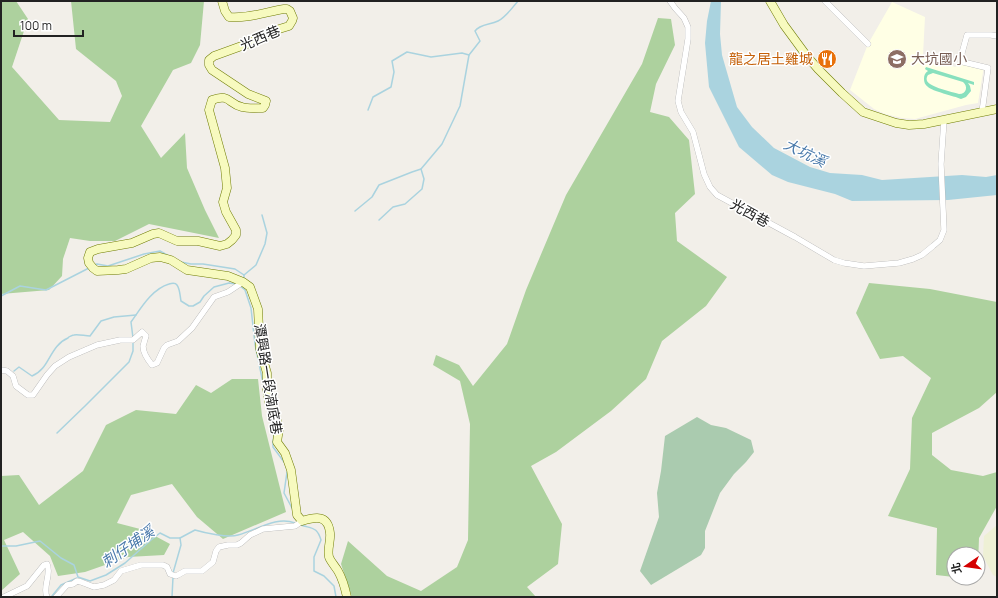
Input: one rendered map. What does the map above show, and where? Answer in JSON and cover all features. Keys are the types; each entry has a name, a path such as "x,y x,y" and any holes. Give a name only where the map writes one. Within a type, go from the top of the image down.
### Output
{"street":[{"name":"光西巷","path":"222,1 225,11 229,17 247,17 287,9 290,11 293,18 289,26 214,56 208,60 212,70 248,94 266,101 262,108 252,109 241,107 227,98 219,98 212,100 209,110 225,168 227,181 227,188 222,202 236,230 236,235 227,244 220,246 198,241 177,241 159,233 132,243 98,249 90,252 88,258 89,263 97,271 126,269 151,258 160,257 171,260 187,270 228,276 243,282"},
{"name":"光西巷","path":"670,1 684,18 688,27 688,39 678,101 681,112 693,132 704,174 710,187 718,195 834,260 864,266 899,263 913,259 928,251 940,240 944,230 941,164 944,120"},
{"path":"770,1 784,25 806,55 818,69 863,112 896,123 909,125 924,124 997,109"},
{"path":"825,1 868,44"},
{"path":"982,112 988,68 963,62 962,53 967,35 997,36"},
{"path":"1,370 7,371 13,376 16,386 28,395 33,395 55,366 69,357 97,344 120,340 133,340 142,332 146,336 143,346 149,361 152,364 157,363 164,348 167,345 178,341 192,328 214,297 228,292 243,282"},
{"name":"潭興路一段湳底巷","path":"243,282 250,287 258,309 260,349 267,373 269,402 276,417 278,429 277,442 285,453 290,470 297,515 302,521"},
{"path":"56,597 67,585 73,584 77,581 94,587 104,585 114,580 120,571 140,565 163,565 175,575 185,571 202,571 213,562 216,551 219,547 237,545 250,535 263,529 295,526 302,521 313,518 321,518 327,523 330,533 328,548 329,558 338,571 347,597"},
{"path":"4,597 27,586 44,565 47,564 49,568 46,590 47,597"}],"shaded area":[{"name":"大坑國小","path":"892,2 925,17 923,55 955,67 963,62 984,66 978,103 915,119 902,118 885,114 874,109 850,90 868,44"},
{"path":"697,417 711,425 726,428 751,440 754,452 734,474 720,493 705,531 705,548 701,555 651,585 640,571 659,517 657,493 665,436"},
{"path":"997,525 997,577 993,575 986,562 986,546 984,546 984,536"}],"green space":[{"path":"1,1 16,1 28,19 12,67 59,120 110,122 122,96 116,81 76,49 71,1 204,1 200,45 191,63 173,70 141,126 161,158 185,133 187,168 219,238 149,224 115,241 90,241 70,238 63,259 62,276 49,290 1,294"},
{"path":"658,18 671,19 675,45 656,84 650,112 669,117 689,140 695,194 675,213 677,241 727,277 706,306 662,341 646,379 611,411 556,452 531,466 562,524 558,564 527,587 536,597 352,597 341,564 348,541 387,576 421,591 457,567 468,540 470,424 460,381 433,365 436,355 459,365 473,386 507,344 526,290 566,195 642,64"},
{"path":"926,67 974,82 974,85 968,83 971,91 966,97 961,99 938,92 930,89 925,84 924,76 928,71 925,69","holes":["933,73 963,82 966,86 966,90 964,93 959,94 932,85 927,81 927,78 928,75"]},
{"path":"869,283 930,289 997,302 997,392 979,408 932,433 932,455 951,470 983,476 997,472 997,506 979,538 979,546 946,546 946,576 936,575 937,528 888,516 910,469 912,418 931,378 903,356 880,359 856,313"},
{"path":"232,379 258,379 262,416 286,512 223,539 197,517 172,484 131,495 117,523 144,530 170,544 164,555 128,557 85,572 58,576 50,556 23,532 4,540 20,574 1,591 1,476 19,475 39,505 83,471 106,425 136,410 176,414 196,385 211,393"}],"water":[{"path":"711,1 721,1 720,34 722,55 737,107 752,127 774,148 810,167 830,173 862,175 882,180 962,175 986,177 997,175 997,195 948,200 852,201 835,194 788,182 772,175 739,147 709,87 705,43"}],"waterway":[{"path":"355,211 372,197 379,185 421,169 442,144 460,106 469,55 480,41 475,31 480,27 501,19 518,1"},
{"path":"368,110 373,97 391,87 394,72 392,61 407,52 431,57 462,53 469,55"},
{"path":"379,220 393,207 405,204 422,189 424,179 421,169"},
{"path":"244,275 256,265 265,244 267,233 262,215"},
{"path":"94,265 97,264 108,266 144,254 160,251 167,255"},
{"path":"181,262 235,269 244,275 244,279"},
{"path":"1,296 20,286 46,290 89,268"},
{"path":"133,338 131,322 147,300 163,286 175,283 179,288 181,301 189,306 193,306 200,302 214,287 229,283 236,284"},
{"path":"240,286 245,290 251,308 255,344 263,383"},
{"path":"14,371 19,367 32,376 43,368 57,346 73,335 90,336 101,321 114,317 136,315"},
{"path":"57,433 129,362 133,351 133,341"},
{"path":"269,412 275,428 273,447 284,462"},
{"path":"287,472 284,493 292,508"},
{"name":"刺仔埔溪","path":"1,546 16,546 40,541 61,558 74,565 78,577 90,581 106,575 125,563 160,533 170,538 180,538 195,530 216,535 234,536 274,522 288,521 295,523"},
{"name":"刺仔埔溪","path":"301,525 314,529 318,533 321,540 314,557 314,571 324,576 334,586 336,597"},
{"path":"173,573 181,545 180,538"},
{"path":"172,597 173,577"},
{"path":"52,596 61,585 77,578"}],"place":[{"name":"龍之居土雞城","path":"827,59"},
{"name":"大坑國小","path":"897,59"}],"water label":[{"name":"大坑溪","path":"805,153"}]}
